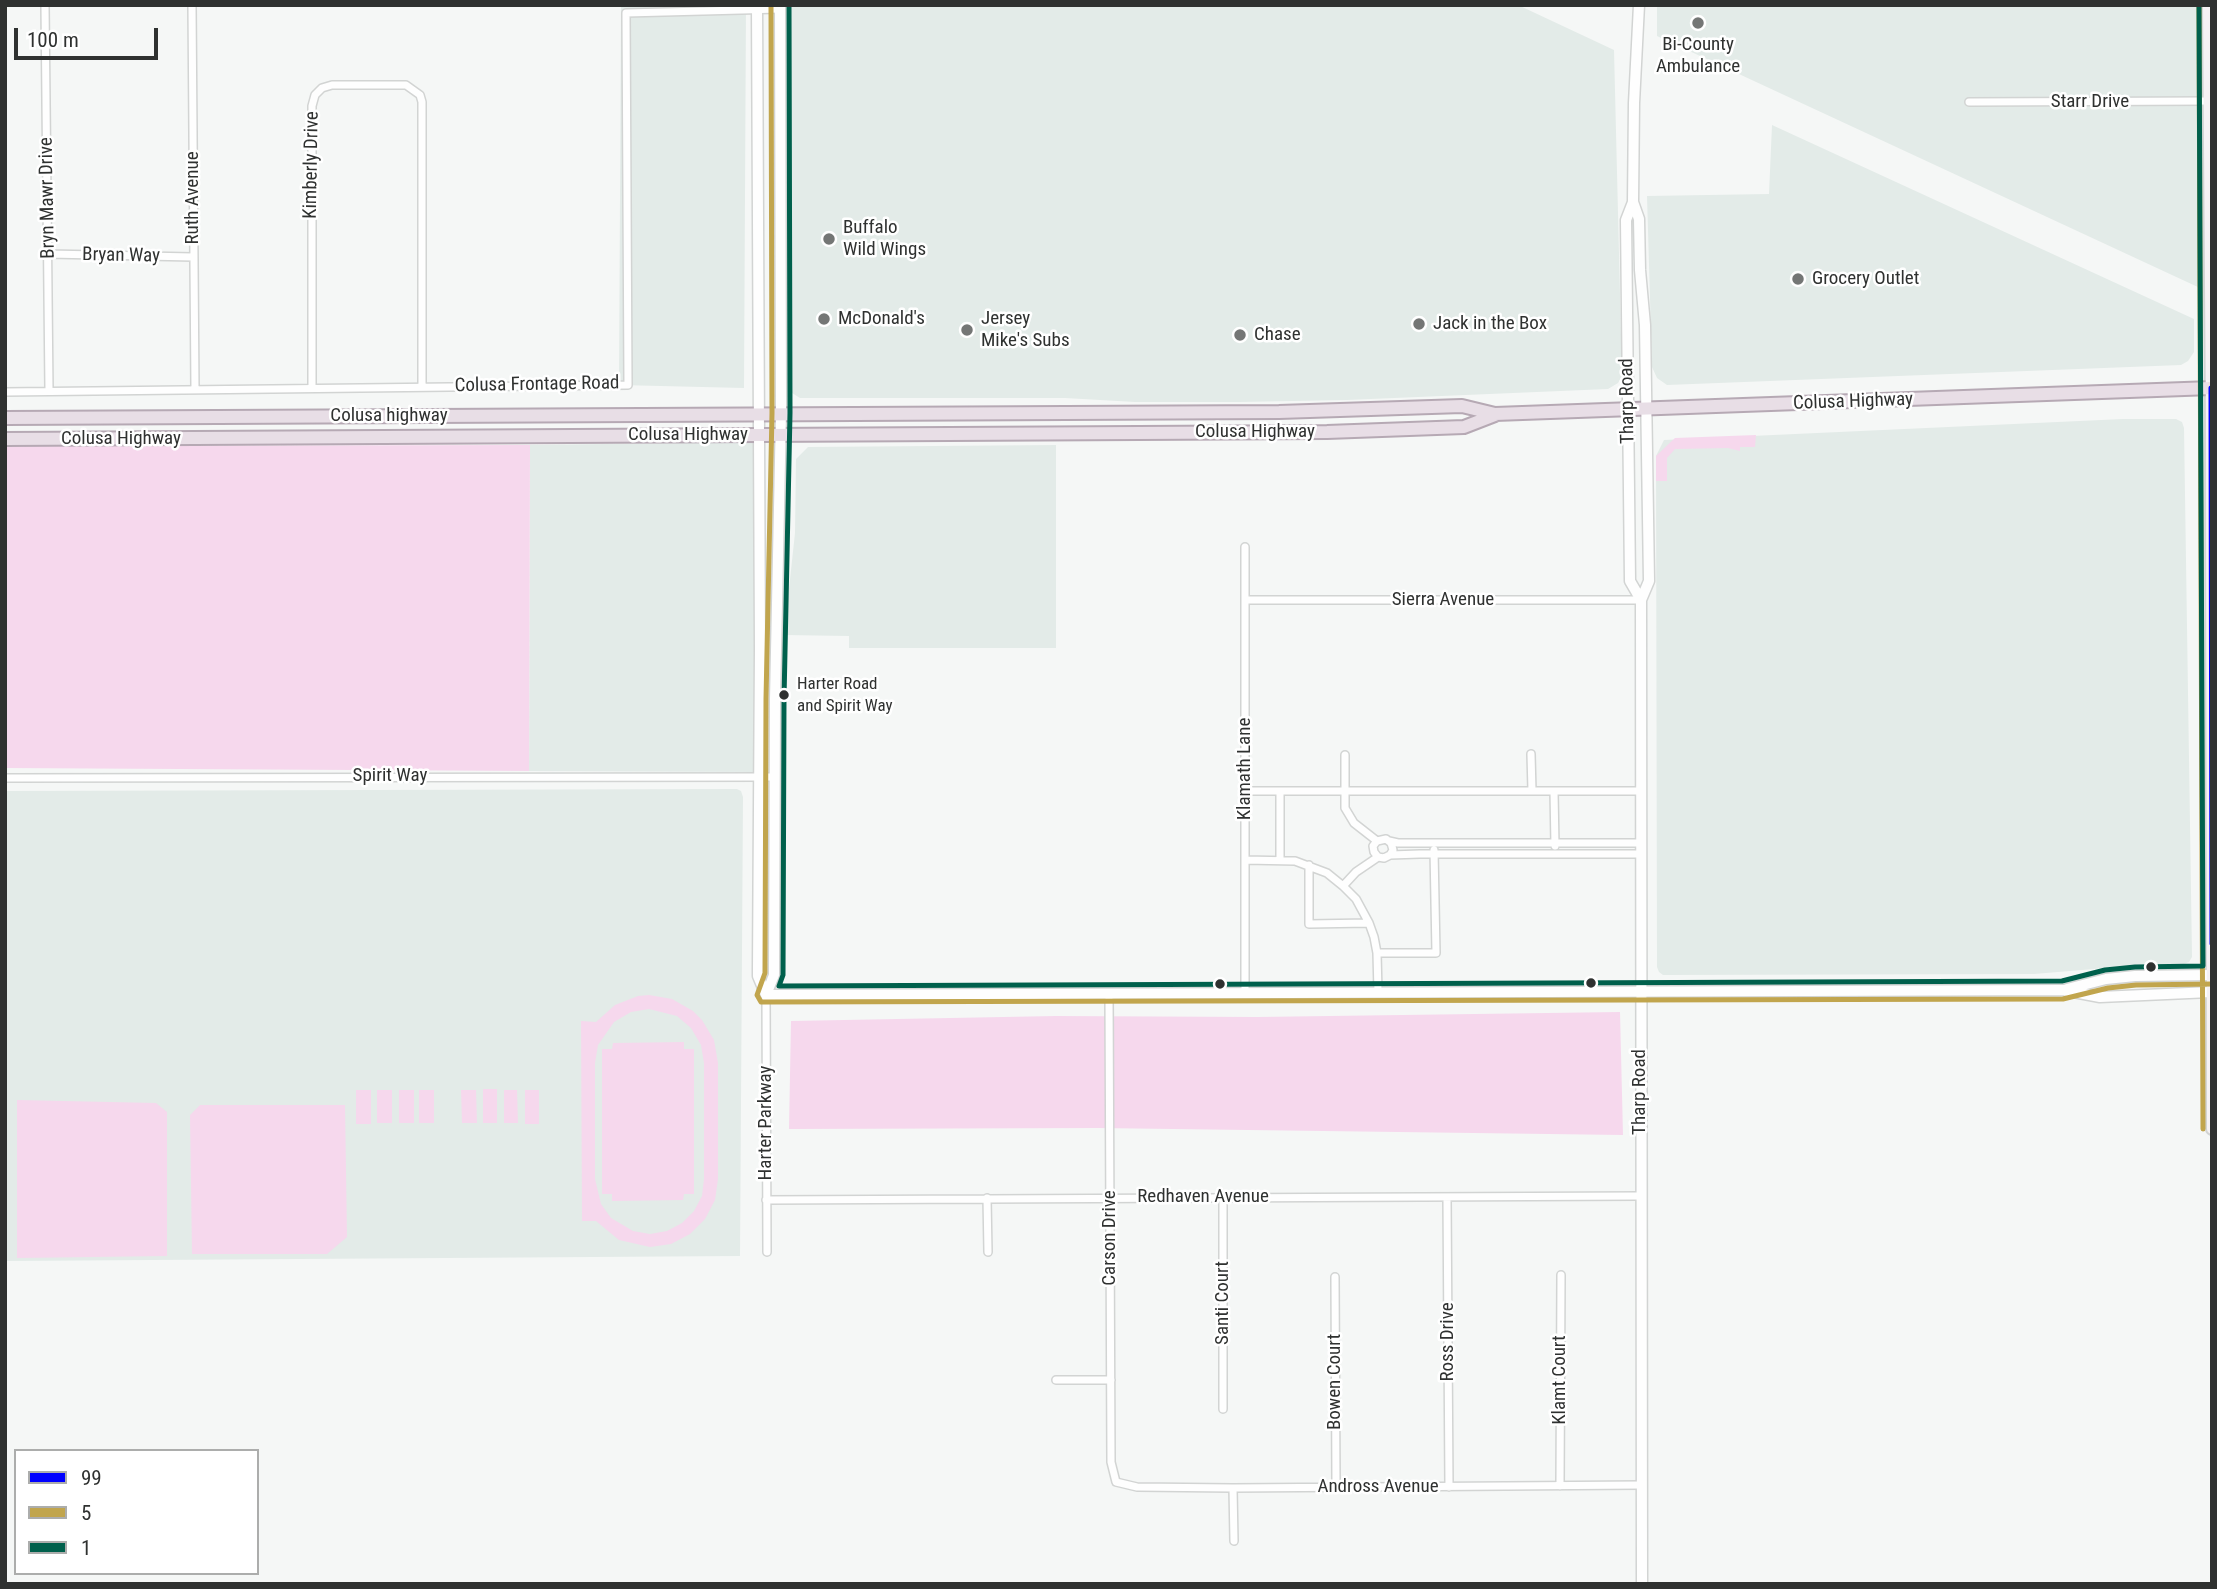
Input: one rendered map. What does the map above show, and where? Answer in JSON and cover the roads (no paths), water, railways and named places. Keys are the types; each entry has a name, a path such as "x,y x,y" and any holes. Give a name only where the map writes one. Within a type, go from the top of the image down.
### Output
{"highway":[{"name":"Colusa Highway","path":"759,414 1279,412 1462,406 1495,414 2211,388"},
{"name":"Colusa highway","path":"5,418 759,414"},
{"name":"Colusa Highway","path":"5,439 1340,431 1464,427 1495,414"}],"main road":[{"path":"2208,5 2212,1129"}],"street":[{"name":"Bryn Mawr Drive","path":"45,5 49,391"},
{"name":"Ruth Avenue","path":"192,5 195,390"},
{"name":"Tharp Road","path":"1639,5 1633,202 1639,219 1648,408 1649,581 1641,600 1642,1584"},
{"name":"Harter Parkway","path":"757,7 758,976 766,995"},
{"name":"Colusa Frontage Road","path":"5,392 628,385 626,13 780,7"},
{"name":"Harter Parkway","path":"767,1252 766,995 774,975 781,434 780,7"},
{"name":"Kimberly Drive","path":"312,387 312,106 315,95 322,88 332,85 406,85 420,95 422,102 422,387"},
{"name":"Starr Drive","path":"1969,103 2210,101"},
{"name":"Tharp Road","path":"1633,202 1626,220 1630,581 1641,600"},
{"name":"Bryan Way","path":"49,254 193,257"},
{"name":"Klamath Lane","path":"1245,547 1245,992"},
{"name":"Sierra Avenue","path":"1245,600 1641,600"},
{"path":"1531,754 1532,791"},
{"path":"1345,755 1345,808 1349,816 1377,841"},
{"name":"Spirit Way","path":"5,778 775,777"},
{"path":"1245,791 1640,791"},
{"path":"1280,791 1280,859"},
{"path":"1554,791 1555,854"},
{"path":"1378,857 1373,849 1377,841 1382,839 1434,843 1555,843 1640,848"},
{"path":"1389,841 1393,850 1390,855"},
{"path":"1377,953 1436,953 1434,843"},
{"path":"1343,886 1356,872 1378,857 1390,855 1555,854 1640,848"},
{"path":"1245,860 1280,859 1309,865 1327,873 1343,886 1356,899 1374,937 1378,992"},
{"path":"1309,865 1309,923 1369,923"},
{"path":"766,995 2063,989 2116,978 2211,975"},
{"path":"2063,989 2100,997 2211,992"},
{"name":"Carson Drive","path":"1109,993 1111,1462 1116,1482"},
{"name":"Santi Court","path":"1223,1196 1223,1409"},
{"name":"Redhaven Avenue","path":"766,1200 1640,1196"},
{"name":"Ross Drive","path":"1447,1197 1449,1487"},
{"path":"988,1198 988,1252"},
{"name":"Klamt Court","path":"1560,1275 1560,1486"},
{"name":"Bowen Court","path":"1335,1277 1336,1486"},
{"path":"1056,1380 1111,1380"},
{"name":"Andross Avenue","path":"1116,1482 1137,1487 1233,1488 1642,1485"},
{"path":"1233,1488 1234,1541"}],"place":[{"name":"Bi-County Ambulance","path":"1698,23"},
{"name":"Buffalo Wild Wings","path":"829,239"},
{"name":"Grocery Outlet","path":"1798,279"},
{"name":"McDonald's","path":"824,319"},
{"name":"Jack in the Box","path":"1419,324"},
{"name":"Jersey Mike's Subs","path":"967,330"},
{"name":"Chase","path":"1240,335"},
{"name":"Harter Road and Spirit Way","path":"784,695"}]}
